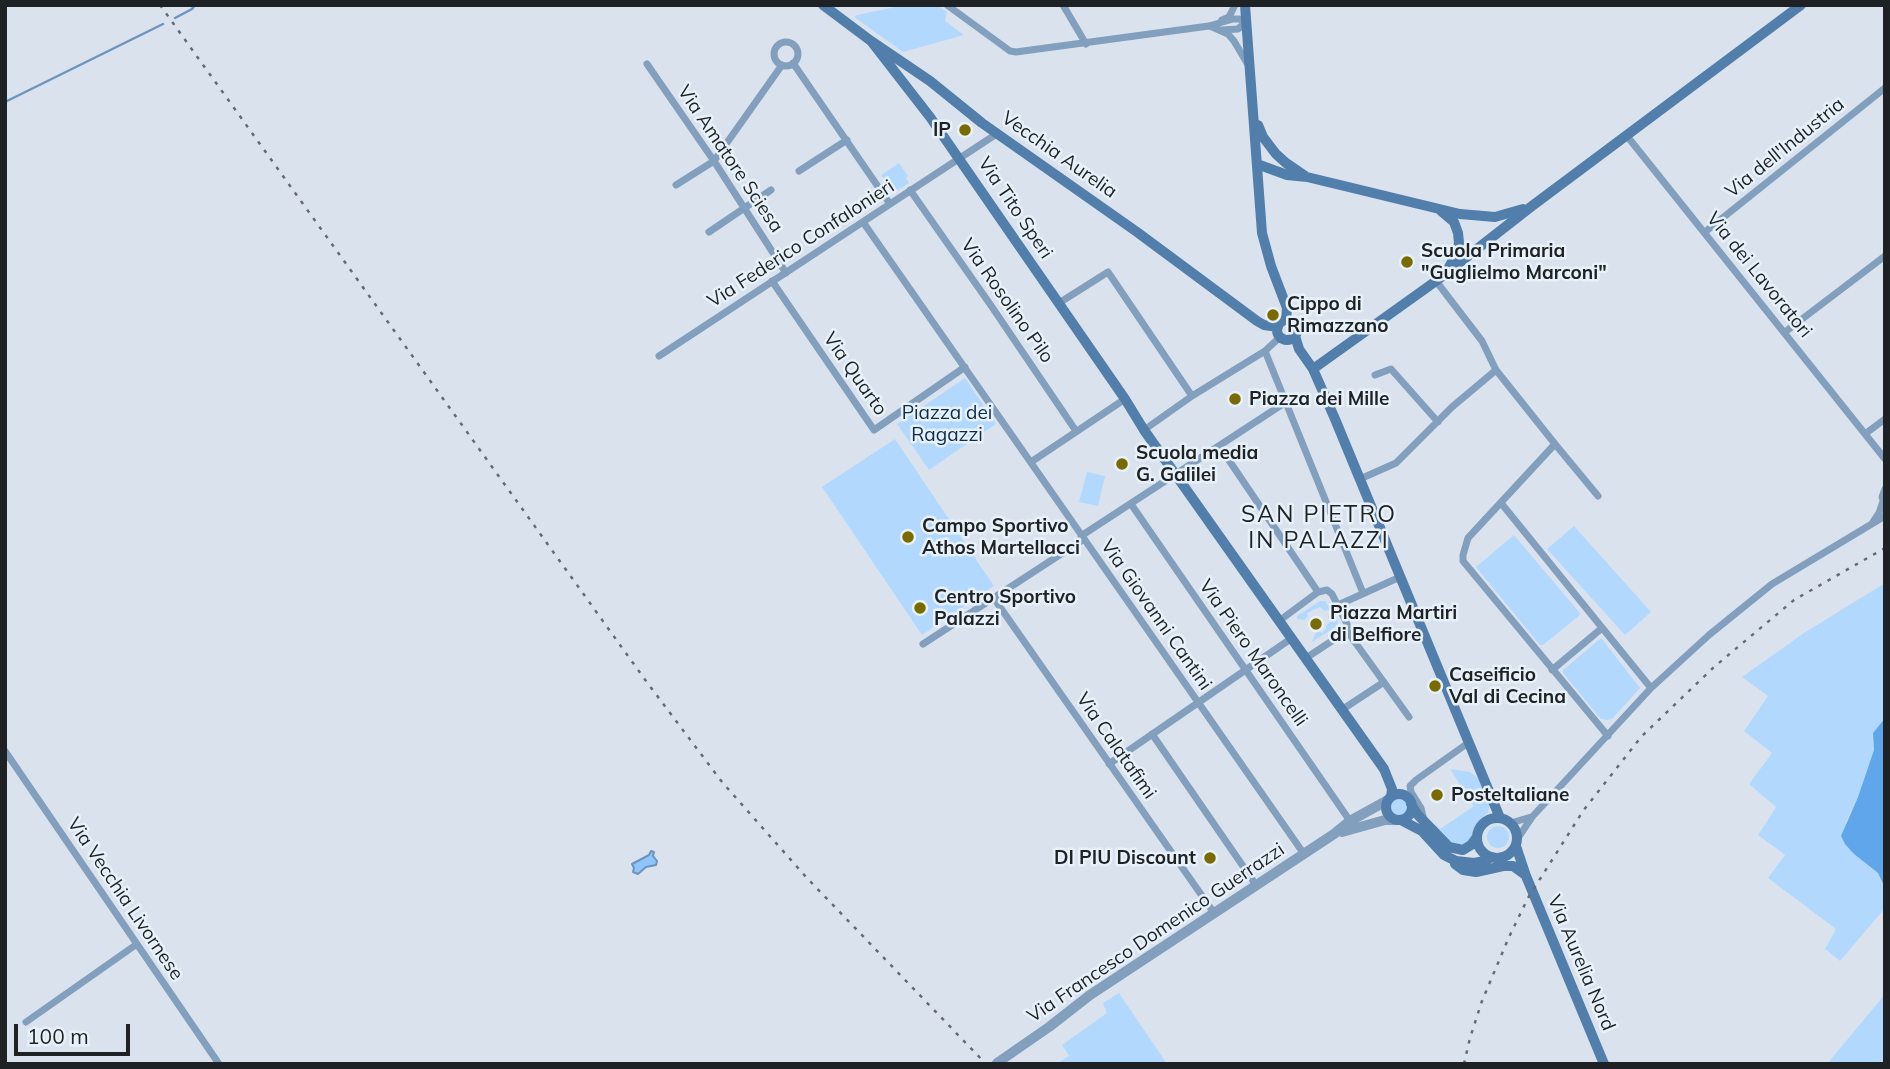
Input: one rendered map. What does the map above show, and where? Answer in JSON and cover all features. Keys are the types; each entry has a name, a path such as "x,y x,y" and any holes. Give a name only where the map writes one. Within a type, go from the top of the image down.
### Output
{"main road":[{"name":"Vecchia Aurelia","path":"823,5 1257,321 1281,328 1288,340 1295,336"},
{"path":"1245,5 1263,241 1287,308 1281,328"},
{"path":"1313,369 1436,281 1801,5"},
{"name":"Via Tito Speri","path":"871,41 959,158 1144,430 1343,709 1384,769 1391,783 1389,799"},
{"path":"915,97 918,82 930,81"},
{"path":"1253,113 1269,146 1286,163 1307,177"},
{"path":"1257,163 1275,160 1286,163"},
{"path":"1257,163 1287,175 1307,177 1434,208 1479,216 1495,217 1532,206"},
{"path":"1434,208 1454,222 1459,243 1451,265 1436,281"},
{"path":"1281,328 1292,321 1296,325 1295,336 1299,349 1313,369 1468,743 1506,821 1514,827 1517,842 1513,851 1503,858 1466,863 1444,855"},
{"path":"1506,821 1487,821 1482,825 1477,837 1463,850 1455,849 1415,811 1407,797 1399,794 1389,799 1386,804 1387,812 1422,831 1444,855 1464,870 1476,872 1513,866 1526,876"},
{"path":"1398,820 1408,816 1411,804"},
{"path":"1477,837 1481,850 1492,858"},
{"name":"Via Aurelia Nord","path":"1517,842 1526,876 1604,1064"}],"street":[{"path":"947,5 1013,52 1221,26 1238,19 1246,22"},
{"path":"1063,5 1086,44"},
{"path":"1221,26 1235,5"},
{"path":"1221,26 1234,41 1250,70"},
{"path":"783,43 791,44 796,49 797,57 793,63 782,65 776,61 774,54 777,46 783,43"},
{"path":"793,63 890,204"},
{"name":"Via Amatore Sciesa","path":"647,64 715,161 786,272"},
{"path":"676,186 715,161 782,65"},
{"name":"Via dell'Industria","path":"1705,232 1885,88"},
{"name":"Via Federico Confalonieri","path":"659,356 998,133"},
{"name":"Via dei Lavoratori","path":"1627,136 1885,459"},
{"path":"799,171 846,140"},
{"path":"709,232 771,190"},
{"name":"Via Rosolino Pilo","path":"910,190 1076,431"},
{"name":"Via Giovanni Cantini","path":"863,222 1304,854"},
{"path":"1785,332 1885,256"},
{"path":"1059,303 1108,272 1192,396"},
{"name":"Via Quarto","path":"772,281 874,430 965,368"},
{"path":"1436,281 1482,341 1496,370 1598,496"},
{"path":"1144,430 1192,396 1265,351 1281,328"},
{"path":"1265,351 1363,593"},
{"path":"1375,375 1391,369 1438,422"},
{"path":"1360,479 1396,463 1452,407 1496,370"},
{"path":"1031,462 1125,399"},
{"path":"923,644 1286,402"},
{"path":"1865,434 1885,419"},
{"path":"1555,444 1468,538 1463,561 1608,736"},
{"path":"1220,447 1318,592"},
{"path":"1873,522 1884,503 1882,497 1885,489"},
{"path":"1501,503 1651,688"},
{"name":"Via Piero Maroncelli","path":"1131,504 1350,821"},
{"path":"1517,842 1532,817 1651,688 1709,635 1772,584 1885,516"},
{"path":"1338,605 1400,577"},
{"path":"1279,621 1318,592 1330,592 1347,624 1347,631 1409,717"},
{"name":"Via Calatafimi","path":"993,597 1214,913"},
{"path":"1552,670 1602,628"},
{"path":"1306,658 1347,631"},
{"path":"1110,764 1292,638"},
{"path":"1343,709 1384,682"},
{"path":"1152,734 1256,885"},
{"path":"1424,820 1410,786 1468,743"},
{"name":"Via Vecchia Livornese","path":"5,751 219,1064"},
{"name":"Via Francesco Domenico Guerrazzi","path":"997,1063 1090,995 1350,821 1389,799"},
{"path":"1506,821 1532,817"},
{"name":"Via Francesco Domenico Guerrazzi","path":"1334,834 1385,820 1398,820"},
{"path":"26,1022 137,944"}],"green space":[{"path":"905,5 937,5 947,12 945,21 964,35 903,52 854,17"},
{"path":"899,163 908,176 906,178 909,183 898,190 892,190 881,175"},
{"name":"Piazza dei Ragazzi","path":"965,378 996,424 929,470 897,424"},
{"name":"Campo Sportivo Athos Martellacci","path":"895,439 994,586 922,635 822,487"},
{"path":"1087,472 1105,476 1098,506 1079,502"},
{"path":"1574,526 1651,612 1625,635 1547,549"},
{"path":"1514,535 1580,613 1543,645 1540,645 1476,567"},
{"path":"1885,583 1885,718 1873,733 1874,750 1858,797 1846,822 1854,854 1878,873 1885,888 1885,908 1840,961 1825,949 1836,929 1768,878 1785,855 1758,835 1776,807 1749,784 1772,753 1744,731 1768,696 1742,677 1804,633"},
{"path":"1320,601 1325,601 1329,610 1325,611 1320,607 1307,613 1308,616 1304,620 1297,619 1297,616"},
{"path":"1332,611 1338,621 1337,626 1312,642 1315,634 1326,629 1330,622 1328,616"},
{"path":"1600,639 1640,688 1612,719 1608,720 1601,719 1563,673 1563,670"},
{"path":"1450,769 1470,772 1478,778 1490,804 1488,812 1479,821 1466,844 1453,846 1434,826 1440,829 1474,806"},
{"path":"1399,798 1405,801 1408,807 1405,813 1399,816 1393,813 1390,807 1393,801"},
{"path":"1498,826 1506,829 1509,837 1506,845 1498,848 1490,845 1487,837 1490,829"},
{"path":"1119,993 1167,1064 1056,1064 1069,1056 1062,1045 1107,1013 1103,1003"},
{"path":"1885,994 1885,1064 1827,1064"}],"shaded area":[{"path":"1885,718 1885,888 1878,873 1854,854 1841,836 1874,750 1873,733"},
{"path":"651,851 654,852 656,865 646,867 638,874 633,872 632,864 649,855"}],"waterway":[{"path":"175,18 195,5"},
{"path":"5,102 163,24"}],"railway":[{"path":"160,5 646,681 722,782 806,877 986,1064"},
{"path":"1464,1064 1482,1001 1528,898 1583,811 1641,737 1714,667 1794,600 1885,548"}],"place":[{"name":"IP","path":"965,130"},
{"name":"Scuola Primaria \"Guglielmo Marconi\"","path":"1407,262"},
{"name":"Cippo di Rimazzano","path":"1273,315"},
{"name":"Piazza dei Mille","path":"1235,399"},
{"name":"Scuola media G. Galilei","path":"1122,464"},
{"name":"Campo Sportivo Athos Martellacci","path":"908,537"},
{"name":"Centro Sportivo Palazzi","path":"920,608"},
{"name":"Piazza Martiri di Belfiore","path":"1316,624"},
{"name":"Caseificio Val di Cecina","path":"1435,686"},
{"name":"PosteItaliane","path":"1437,795"},
{"name":"DI PIU Discount","path":"1210,858"}],"district":[{"name":"SAN PIETRO IN PALAZZI","path":"1319,528"}]}
